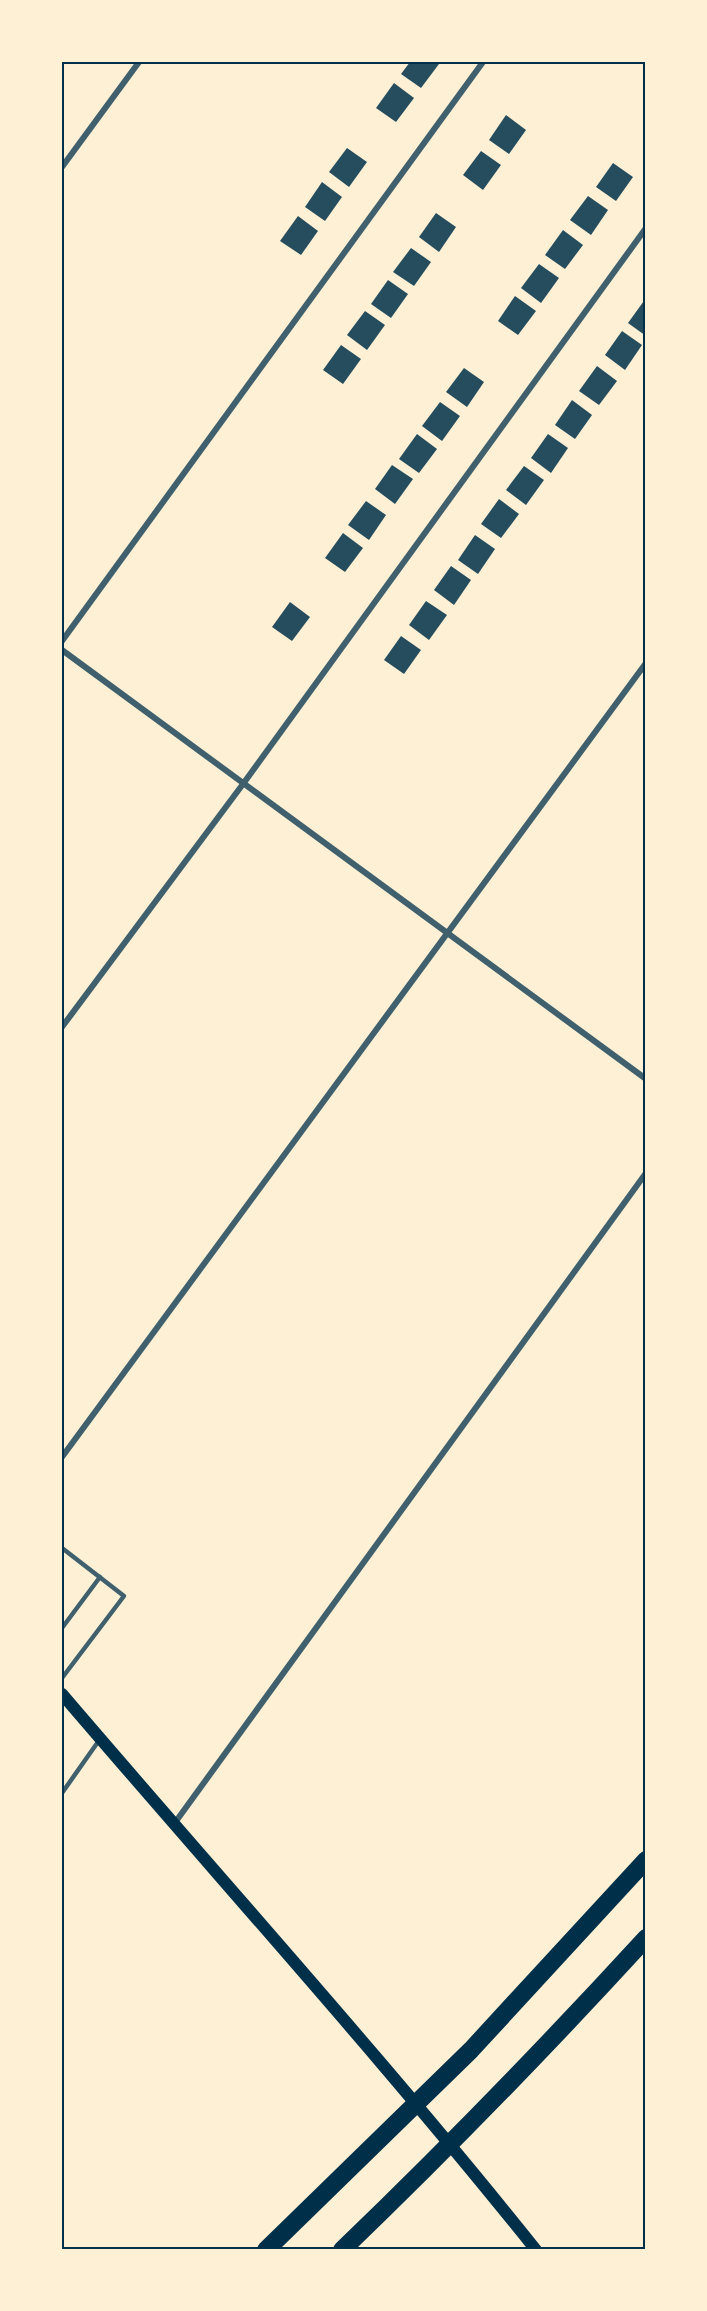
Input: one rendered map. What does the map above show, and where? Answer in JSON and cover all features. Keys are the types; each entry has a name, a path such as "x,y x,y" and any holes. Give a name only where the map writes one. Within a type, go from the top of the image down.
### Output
{"highway":[{"path":"266,2250 464,2057 645,1860"},
{"path":"342,2250 445,2151 530,2064 645,1938"}],"main road":[{"path":"62,1694 372,2053 486,2187 536,2250"}],"street":[{"path":"62,167 140,62"},
{"path":"62,641 483,62"},
{"path":"62,1027 243,784 645,228"},
{"path":"62,650 645,1079"},
{"path":"62,1457 645,663"},
{"path":"174,1824 645,1173"}],"lane":[{"path":"62,1548 124,1596 62,1678"},
{"path":"62,1628 100,1577"},
{"path":"62,1793 100,1739"}],"building":[{"path":"410,62 439,64 421,88 401,74"},
{"path":"394,83 414,98 396,122 376,108"},
{"path":"506,115 526,130 509,154 489,140"},
{"path":"347,148 367,162 349,187 329,172"},
{"path":"481,151 501,165 483,190 463,175"},
{"path":"613,163 633,177 616,201 596,187"},
{"path":"322,182 342,197 325,221 305,207"},
{"path":"588,196 608,210 591,235 570,220"},
{"path":"436,213 456,227 439,252 419,237"},
{"path":"298,216 318,231 301,255 280,241"},
{"path":"563,230 583,245 565,269 545,255"},
{"path":"411,248 431,262 414,286 393,272"},
{"path":"539,264 559,278 541,303 521,288"},
{"path":"388,280 408,294 391,318 371,304"},
{"path":"515,296 536,311 518,335 498,321"},
{"path":"646,298 646,336 628,323"},
{"path":"365,311 385,325 367,350 347,335"},
{"path":"622,331 642,345 625,370 605,355"},
{"path":"341,345 361,359 343,384 323,370"},
{"path":"597,366 617,381 599,405 579,391"},
{"path":"464,368 484,382 467,407 446,392"},
{"path":"572,400 592,415 575,439 555,425"},
{"path":"440,402 460,416 442,441 422,426"},
{"path":"417,434 437,449 419,473 399,459"},
{"path":"548,434 568,448 551,473 531,458"},
{"path":"392,465 413,479 395,504 375,489"},
{"path":"524,466 544,480 526,505 506,490"},
{"path":"499,499 519,514 501,538 481,524"},
{"path":"366,501 386,515 369,540 348,525"},
{"path":"343,533 363,548 345,572 325,558"},
{"path":"475,535 495,549 478,574 458,560"},
{"path":"451,566 471,580 454,605 434,590"},
{"path":"426,601 447,615 429,640 409,625"},
{"path":"290,602 310,617 292,641 272,627"},
{"path":"401,636 421,650 404,674 384,660"}]}
